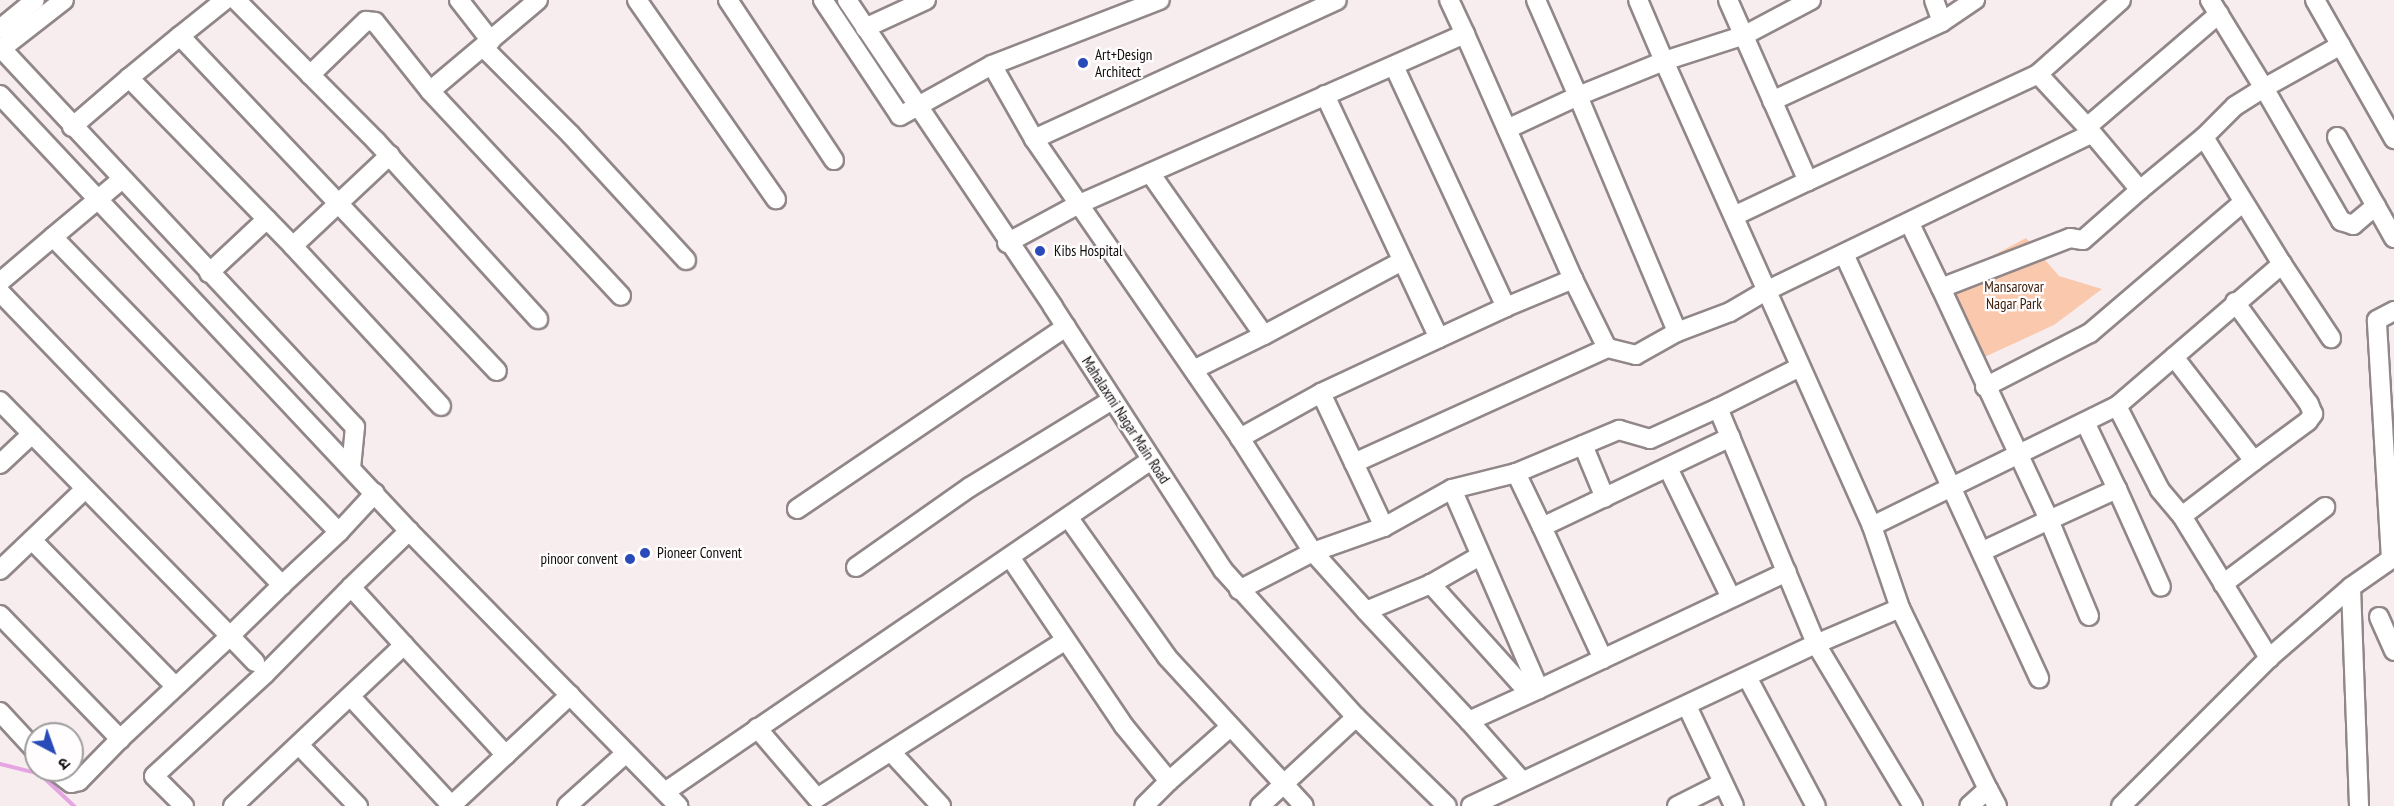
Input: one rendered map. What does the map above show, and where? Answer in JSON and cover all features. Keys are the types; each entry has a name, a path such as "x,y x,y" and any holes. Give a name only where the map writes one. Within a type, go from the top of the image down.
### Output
{"street":[{"path":"0,29 35,0"},
{"path":"64,0 0,49 355,427 351,468"},
{"path":"72,127 225,0"},
{"path":"236,0 390,155 538,319"},
{"path":"459,0 488,44 686,260"},
{"path":"430,91 538,0"},
{"path":"637,0 776,199"},
{"path":"728,0 834,160"},
{"path":"823,0 900,116 918,103 992,65 1160,0"},
{"name":"Mahalaxmi Nagar Main Road","path":"847,0 918,103 1007,243 1066,327 1151,460 1239,590 1356,717 1447,806"},
{"path":"865,27 926,0"},
{"path":"1034,139 1337,0"},
{"path":"1449,0 1607,348"},
{"path":"1536,0 1677,332"},
{"path":"1638,0 1872,526 1900,608 1997,806"},
{"path":"1728,0 1809,181"},
{"path":"1508,129 1578,96 1664,61 1745,34 1811,0"},
{"path":"1934,0 1942,22"},
{"path":"1772,101 1942,22 1975,0"},
{"path":"1734,216 2038,74 2099,8 2121,0"},
{"path":"2315,0 2394,139"},
{"path":"1354,463 1607,348 1636,355 1677,332 1730,312 1766,291 1910,224 2089,130 2214,7 2341,221 2353,225 2376,206"},
{"path":"310,75 366,21 375,22 430,91 621,296"},
{"path":"1007,243 1077,205 1465,34"},
{"path":"180,36 497,371"},
{"path":"1941,288 2070,238 2083,240 2204,137 2235,106 2341,45"},
{"path":"992,65 1034,139 1077,205 1196,369 1313,552 1521,780"},
{"path":"1394,66 1506,307"},
{"path":"2038,74 2140,190"},
{"path":"129,78 293,246 441,406"},
{"path":"0,94 97,201 409,531 678,806"},
{"path":"1325,95 1439,338"},
{"path":"2204,137 2242,203 2331,338"},
{"path":"2337,137 2394,238"},
{"path":"293,246 337,202 390,155"},
{"path":"1150,173 1264,335"},
{"path":"0,282 121,180"},
{"path":"1985,387 2090,333 2242,203"},
{"path":"209,273 267,219"},
{"path":"1910,224 1985,387 2020,452 2089,616"},
{"path":"53,237 339,532"},
{"path":"1844,254 1953,483 2039,678"},
{"path":"1196,369 1402,261"},
{"path":"1872,526 1953,483 2086,424 2117,406 2235,302 2282,264"},
{"path":"1240,438 1321,393 1506,307 1574,279"},
{"path":"0,292 282,585"},
{"path":"2182,516 2313,414 2235,302"},
{"path":"2121,806 2269,658 2350,587 2392,558 2377,320 2394,312"},
{"path":"797,509 1066,327"},
{"path":"2174,357 2254,461"},
{"path":"1239,590 1313,552 1384,527 1452,489 1516,473 1619,430 1650,439 1800,367"},
{"path":"1321,393 1384,527"},
{"path":"855,567 970,488 1112,400"},
{"path":"0,401 255,662"},
{"path":"2117,406 2160,490 2182,516 2269,658"},
{"path":"1718,408 1816,644 1913,806"},
{"path":"2086,424 2162,587"},
{"path":"0,464 32,434"},
{"path":"1542,527 1731,437"},
{"path":"1583,445 1605,498"},
{"path":"665,792 1151,460"},
{"path":"1668,468 1731,598"},
{"path":"1516,473 1602,659"},
{"path":"0,570 85,489"},
{"path":"1452,489 1534,691"},
{"path":"1983,551 2117,489"},
{"path":"84,776 120,738 339,532 375,494"},
{"path":"2223,584 2325,507"},
{"path":"1068,517 1167,657 1229,728 1304,806"},
{"path":"184,806 154,776 265,674 409,531"},
{"path":"32,540 175,686"},
{"path":"1010,557 1064,641 1124,726 1169,781"},
{"path":"1366,611 1431,584 1478,557"},
{"path":"1469,721 1786,572"},
{"path":"1431,584 1534,691"},
{"path":"351,587 506,755"},
{"path":"2350,587 2360,806"},
{"path":"1471,806 1521,780 1816,644 1900,608"},
{"path":"0,615 120,738"},
{"path":"2379,617 2394,651"},
{"path":"757,728 821,802 1064,641"},
{"path":"233,806 254,800 300,745 404,645"},
{"path":"1748,677 1816,806"},
{"path":"351,697 451,806 570,695"},
{"path":"1687,705 1734,806"},
{"path":"0,712 24,738"},
{"path":"1260,806 1356,717"},
{"path":"1144,806 1229,728"},
{"path":"300,745 358,806"},
{"path":"567,806 627,753"},
{"path":"892,753 941,806"},
{"path":"1677,806 1723,783"},
{"path":"1969,806 1988,789"}],"green space":[{"name":"Mansarovar Nagar Park","path":"2026,238 2059,276 2102,289 2054,325 1980,359 1943,282"}],"waterway":[{"path":"0,764 40,774 74,806"}],"place":[{"name":"Art+Design Architect","path":"1083,63"},
{"name":"Kibs Hospital","path":"1040,251"},
{"name":"Pioneer Convent","path":"645,553"},
{"name":"pinoor convent","path":"630,559"}]}
